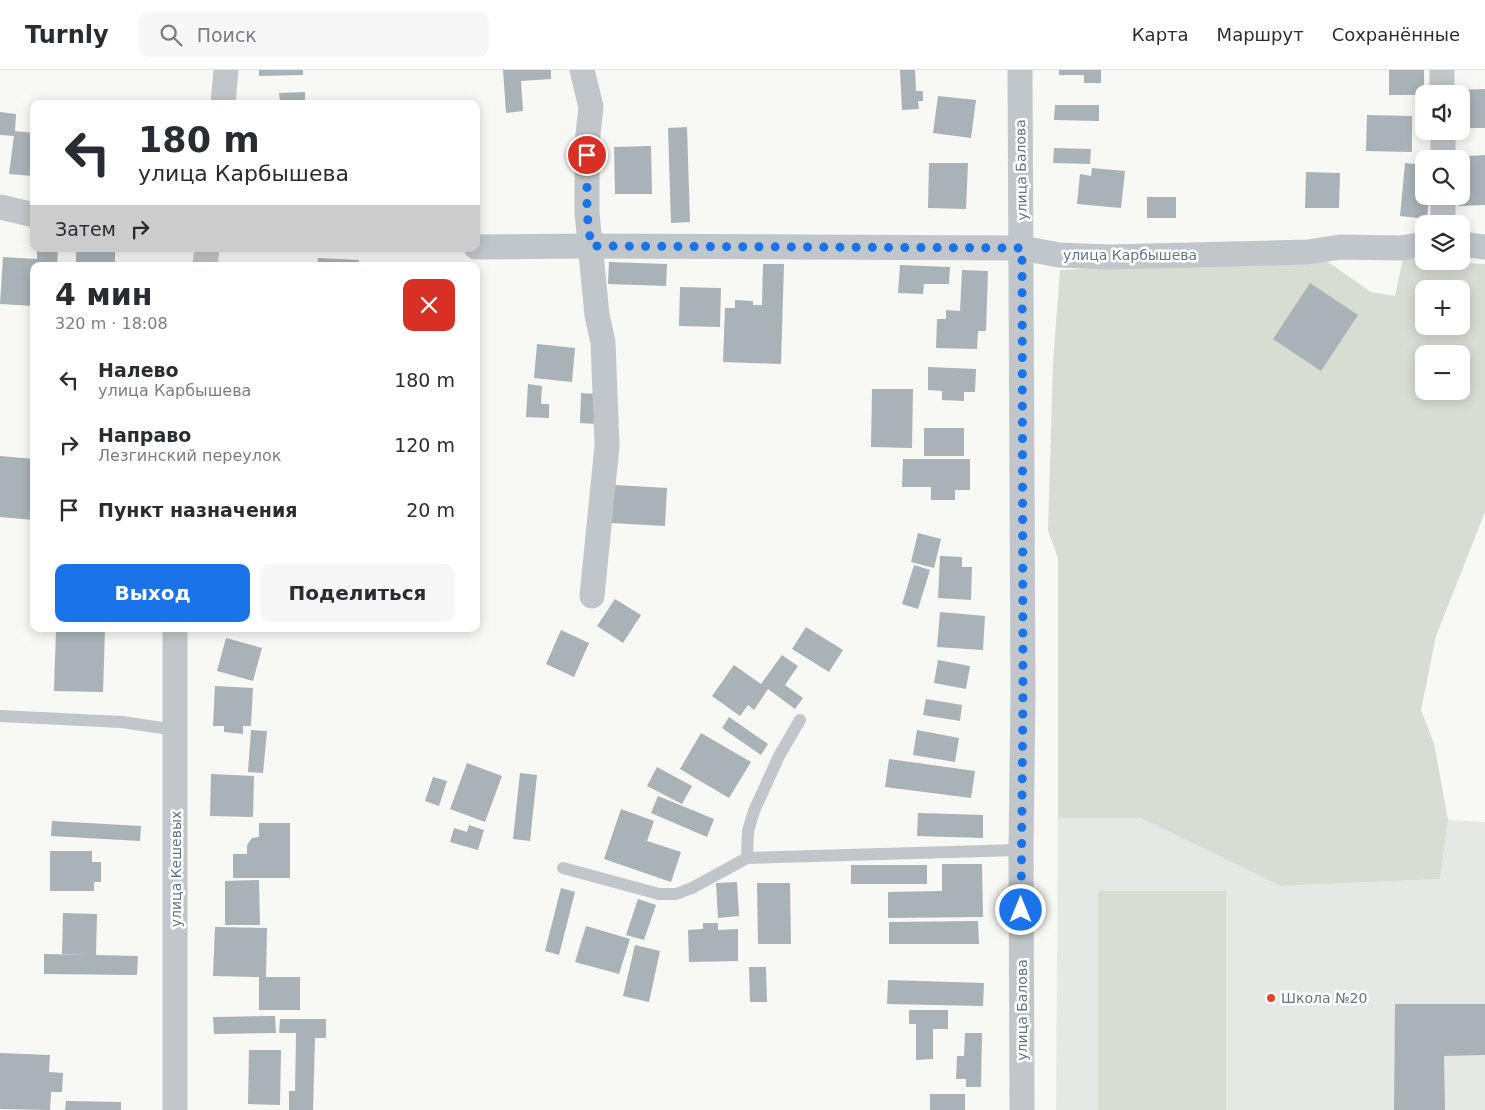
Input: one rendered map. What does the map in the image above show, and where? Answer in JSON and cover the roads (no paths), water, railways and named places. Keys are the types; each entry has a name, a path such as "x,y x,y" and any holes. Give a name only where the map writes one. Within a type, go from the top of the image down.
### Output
{"street":[{"path":"223,100 226,70"},
{"path":"582,70 590,107 586,166 587,213 598,315 603,342 607,446 592,596"},
{"name":"улица Балова","path":"1020,70 1023,692 1021,850 1022,1110"},
{"path":"1442,70 1442,85"},
{"path":"0,207 30,214"},
{"path":"1470,245 1485,247"},
{"name":"улица Карбышева","path":"480,247 1022,248 1059,255 1162,256 1308,252 1340,247 1401,248 1415,246"},
{"name":"улица Кешевых","path":"175,632 175,1110"}],"lane":[{"path":"0,716 122,722 176,730"},
{"path":"747,858 748,831 754,812 779,756 800,720"},
{"path":"563,868 659,894 676,894 706,882 747,858 1021,850"}],"place":[{"name":"Школа №20","path":"1271,998"}]}
